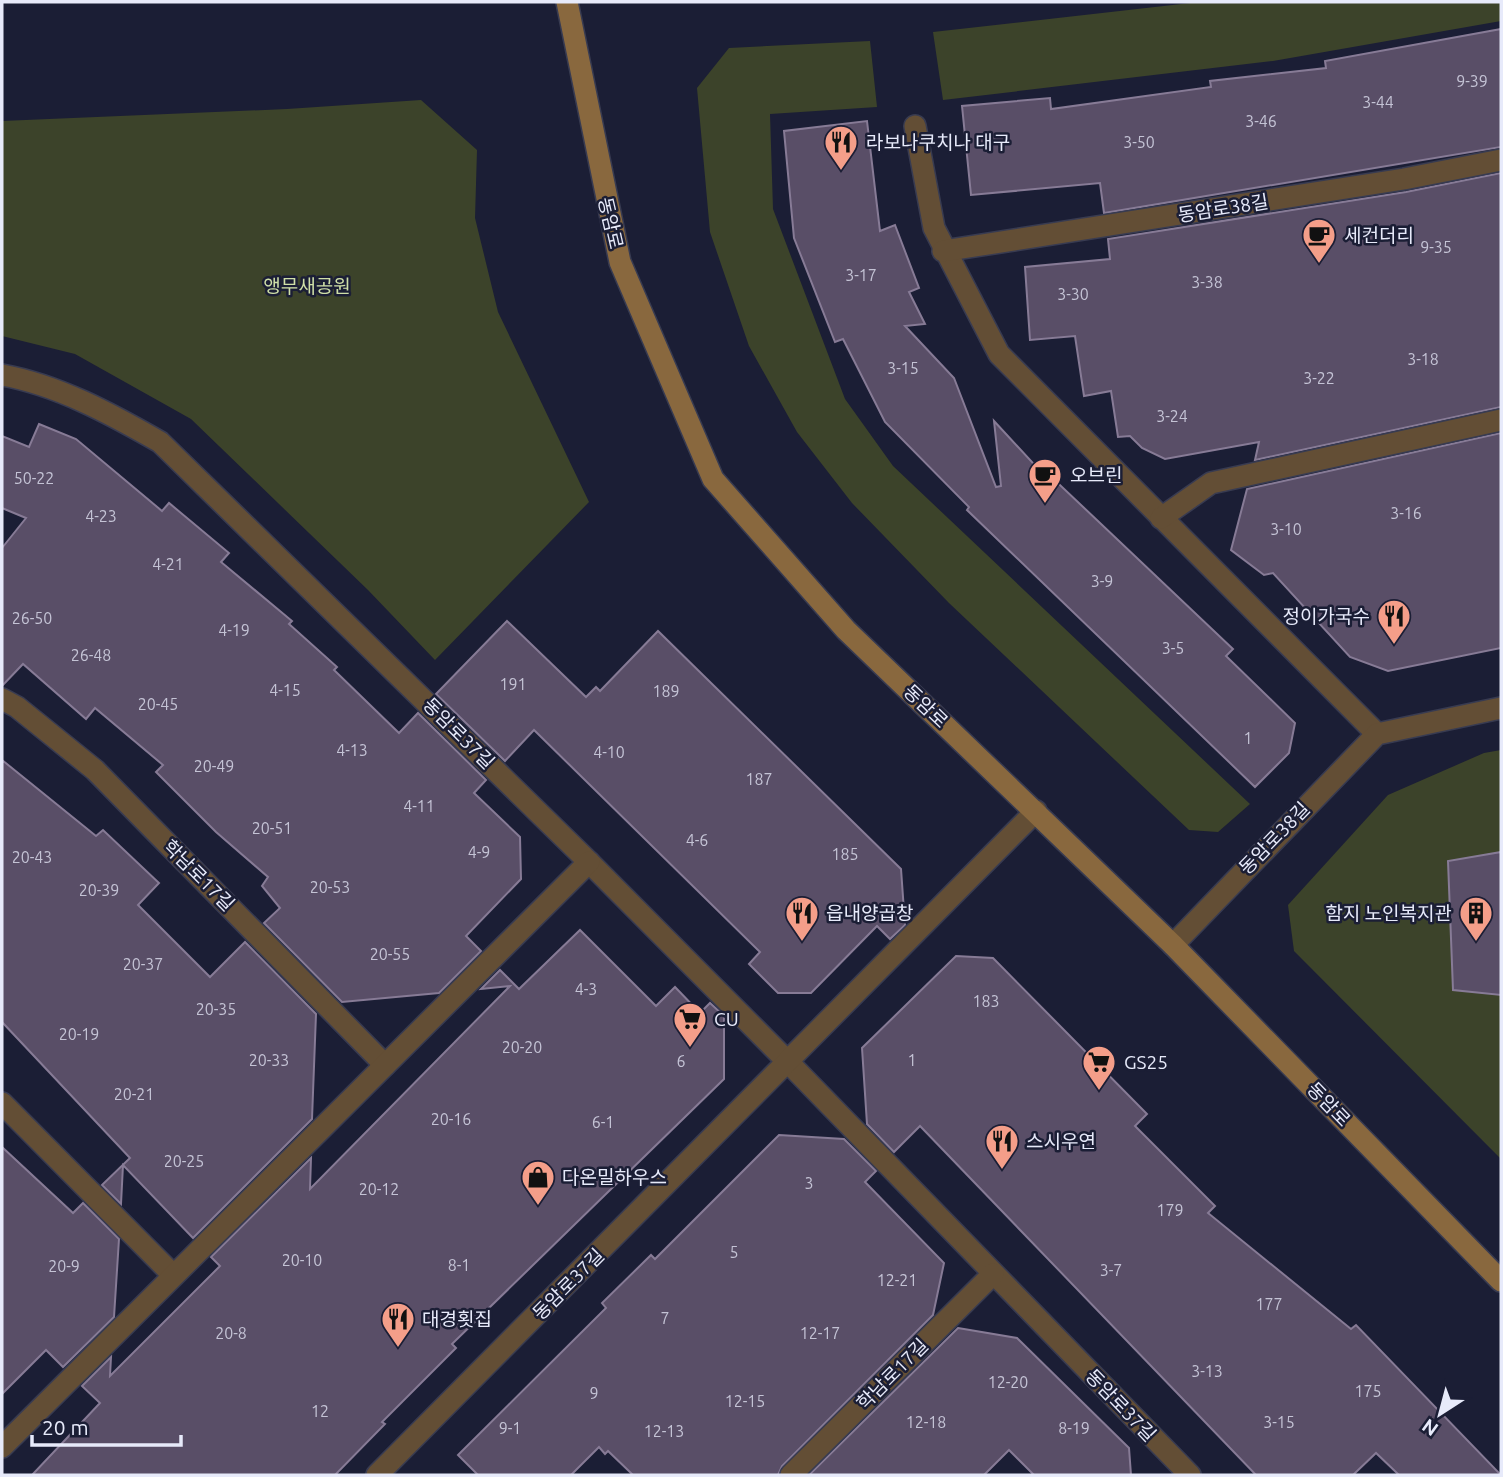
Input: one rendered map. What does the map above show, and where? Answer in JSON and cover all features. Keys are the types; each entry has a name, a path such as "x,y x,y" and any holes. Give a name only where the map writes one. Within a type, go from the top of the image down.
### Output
{"main road":[{"name":"동암로","path":"567,2 620,262 713,480 846,631 1173,945 1501,1281"}],"street":[{"path":"915,126 934,228 943,251 999,354 1377,734 1501,708"},
{"name":"동암로38길","path":"943,251 1404,179 1501,160"},
{"name":"동암로37길","path":"2,375 30,380 116,417 160,442 589,862 789,1063 1189,1475"},
{"path":"1161,517 1211,483 1501,420"},
{"name":"학남로17길","path":"2,699 17,707 95,770 385,1065"},
{"name":"동암로38길","path":"1173,945 1377,734"},
{"name":"동암로37길","path":"377,1475 789,1063 1036,811"},
{"path":"2,1447 589,862"},
{"path":"2,1103 173,1275"},
{"name":"학남로17길","path":"791,1475 993,1274"}],"green space":[{"path":"1199,2 1501,2 1501,21 1273,61 943,100 933,32"},
{"path":"870,41 877,107 770,114 773,209 845,399 893,466 1250,804 1218,832 1189,830 949,603 852,503 797,432 749,346 710,232 697,88 729,48"},
{"name":"앵무새공원","path":"421,100 477,150 475,218 498,312 589,502 435,660 368,590 191,419 75,354 2,336 2,121 287,109"},
{"path":"1501,750 1501,1159 1294,951 1288,905 1388,795 1484,753"}],"building":[{"path":"1501,29 1501,147 1104,213 1100,183 971,195 962,106 1050,98 1051,109 1211,87 1210,81 1326,68 1325,61"},
{"path":"867,121 880,231 895,225 919,288 909,292 925,324 905,326 954,378 996,487 1001,486 994,421 1042,473 1042,468 1233,649 1226,656 1295,723 1289,753 1255,787 967,510 969,507 885,422 843,339 835,342 794,238 784,131"},
{"path":"1501,173 1501,407 1255,460 1259,442 1165,459 1142,448 1130,436 1118,437 1111,391 1084,396 1075,336 1030,340 1025,267 1110,259 1108,239 1406,192"},
{"path":"39,424 76,439 162,511 169,503 229,553 221,562 292,621 289,624 337,667 334,670 399,733 418,713 486,780 474,793 520,837 521,879 466,936 481,951 439,993 342,1002 264,923 280,908 262,886 268,877 216,832 156,772 163,765 95,708 86,719 23,664 2,686 2,548 26,518 2,508 2,436 29,447"},
{"path":"1501,433 1501,648 1388,671 1350,657 1273,573 1264,575 1231,550 1247,489"},
{"path":"507,621 586,697 596,687 600,691 658,631 901,869 905,925 890,939 877,926 811,993 778,993 749,964 760,952 534,730 505,761 436,694"},
{"path":"2,760 96,836 103,830 159,883 138,905 210,977 245,942 316,1014 312,1119 193,1238 123,1165 121,1204 102,1185 130,1158 2,1022"},
{"name":"함지 노인복지관","path":"1501,852 1501,995 1453,990 1448,861"},
{"path":"580,930 656,1006 675,987 700,1013 710,1003 724,1016 724,1079 452,1344 456,1348 382,1422 385,1424 335,1475 32,1475 100,1403 82,1386 111,1357 110,1376 220,1266 211,1257 311,1158 310,1189 510,986 481,989 500,970 519,989"},
{"path":"956,956 993,958 1147,1114 1135,1126 1215,1206 1208,1213 1351,1329 1356,1325 1501,1475 1399,1475 1376,1453 1353,1475 1256,1475 920,1126 894,1152 867,1124 862,1048"},
{"path":"779,1135 844,1139 876,1171 865,1182 944,1263 933,1315 782,1466 778,1475 633,1475 608,1451 605,1454 599,1447 571,1475 478,1475 458,1455 606,1308 602,1303 651,1255 655,1259"},
{"path":"2,1147 73,1213 83,1203 119,1239 114,1317 63,1367 46,1350 2,1394"},
{"path":"958,1328 1017,1338 1129,1448 1131,1475 1034,1475 1009,1450 984,1475 809,1475"}],"place":[{"name":"라보나쿠치나 대구","path":"841,172"},
{"name":"세컨더리","path":"1319,265"},
{"name":"오브린","path":"1045,505"},
{"name":"정이가국수","path":"1394,646"},
{"name":"읍내양곱창","path":"802,943"},
{"name":"함지 노인복지관","path":"1476,943"},
{"name":"CU","path":"690,1049"},
{"name":"GS25","path":"1099,1092"},
{"name":"스시우연","path":"1002,1171"},
{"name":"다온밀하우스","path":"538,1207"},
{"name":"대경횟집","path":"398,1349"}]}
